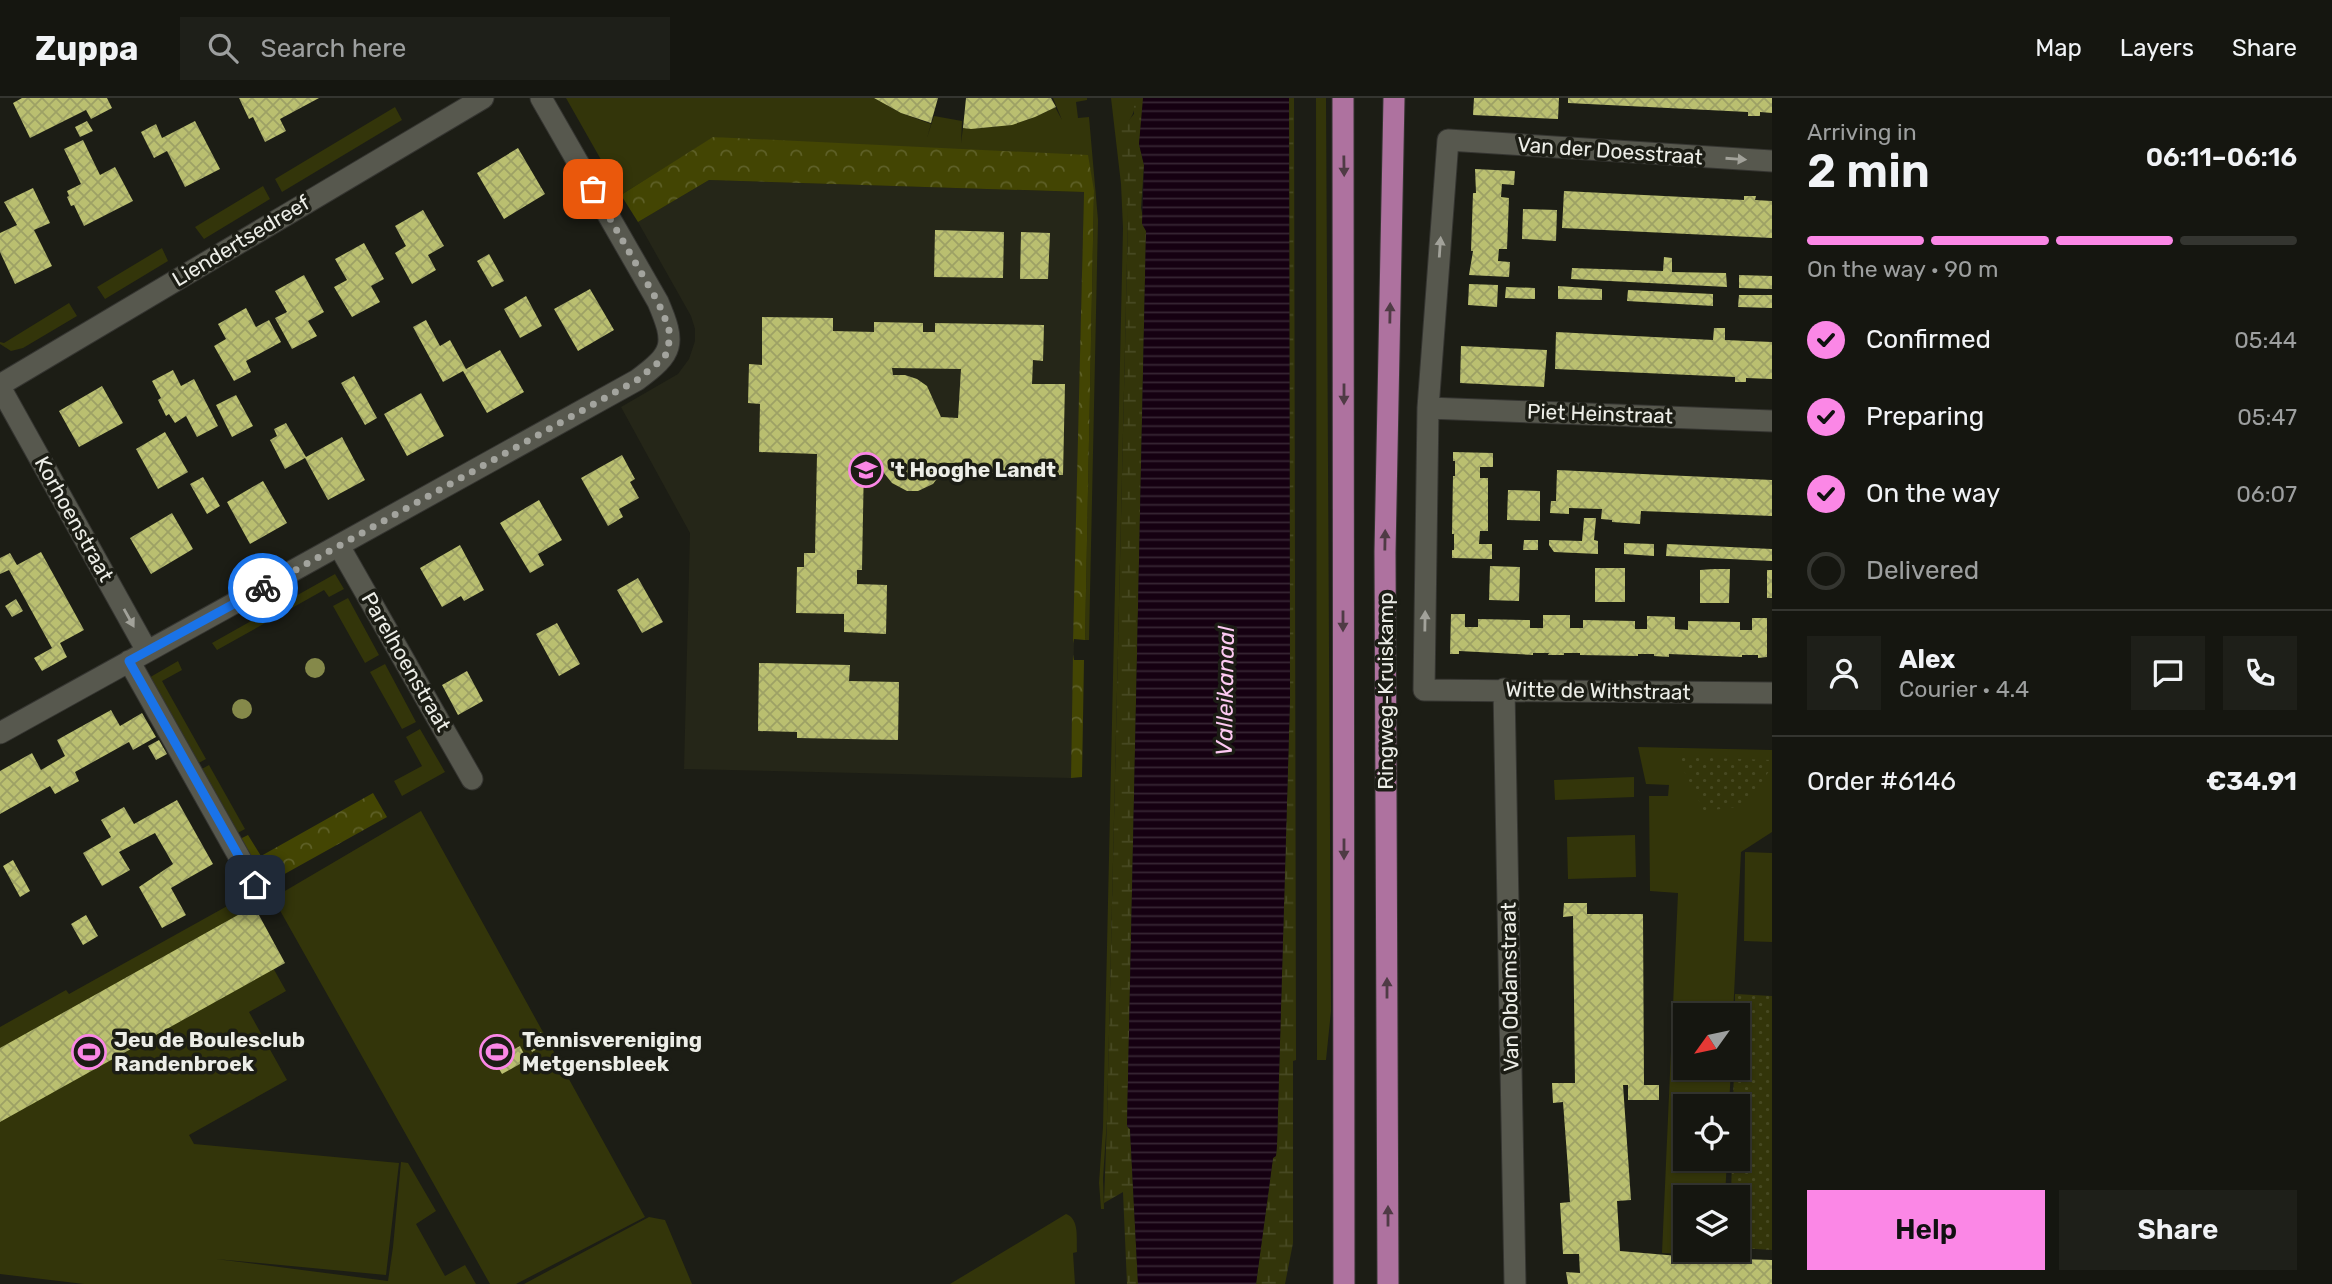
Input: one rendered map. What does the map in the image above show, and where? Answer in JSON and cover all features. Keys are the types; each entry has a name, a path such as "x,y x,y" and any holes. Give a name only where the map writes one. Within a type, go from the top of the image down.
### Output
{"main road":[{"name":"Ringweg-Kruiskamp","path":"1343,98 1344,1284"},
{"name":"Ringweg-Kruiskamp","path":"1388,1284 1385,552 1394,98"}],"street":[{"name":"Liendertsedreef","path":"0,386 483,98"},
{"path":"0,733 637,380 665,357 669,328 658,302 541,98"},
{"name":"Van der Doesstraat","path":"1448,140 1772,161"},
{"name":"Ringweg-Kruiskamp","path":"1424,690 1428,408 1448,140"},
{"name":"Korhoenstraat","path":"0,386 138,656"},
{"name":"Piet Heinstraat","path":"1428,408 1772,421"},
{"name":"Parelhoenstraat","path":"339,546 472,779"},
{"path":"138,656 255,885"},
{"name":"Van Obdamstraat","path":"1504,689 1515,1284"},
{"name":"Witte de Withstraat","path":"1424,690 1772,693"}],"shaded area":[{"name":"'t Hooghe Landt","path":"709,180 1084,192 1071,778 684,769 690,533 621,407 678,374 689,359 695,341 691,316 638,222"}],"green space":[{"path":"566,98 874,98 901,113 931,124 927,138 934,116 962,121 961,143 963,128 1011,124 1033,118 1055,107 1062,120 1053,98 1087,98 1076,102 1078,118 1089,117 1098,220 1089,640 1085,640 1094,192 714,137 621,195"},
{"path":"1111,98 1134,98 1135,106 1127,124 1128,219 1107,1120 1104,1209 1101,1209 1099,1183 1103,1127 1123,228"},
{"path":"1134,98 1143,98 1144,101 1139,144 1144,165 1141,208 1146,231 1127,1126 1130,1129 1138,1284 1127,1284 1123,1192 1104,1203 1128,219 1120,131 1134,114"},
{"path":"1289,98 1294,98 1296,1060 1293,1061 1293,1243 1285,1284 1256,1284 1277,1145 1290,699"},
{"path":"1316,98 1326,98 1331,1011 1326,1060 1317,1060"},
{"path":"395,107 402,120 282,192 275,179"},
{"path":"713,137 1088,155 1094,191 1085,640 1074,639 1073,643 1084,192 709,180 638,222 621,195"},
{"path":"263,186 270,199 204,239 195,227"},
{"path":"162,248 168,261 105,299 97,287"},
{"path":"69,303 77,316 23,348 11,351 0,344 0,342 4,343"},
{"path":"335,574 344,589 329,597 324,590 217,650 212,643"},
{"path":"348,598 379,655 365,663 333,606"},
{"path":"1073,655 1074,660 1084,660 1082,777 1071,778"},
{"path":"178,661 182,670 162,681 206,759 195,765 147,679"},
{"path":"385,664 416,722 402,729 370,672"},
{"path":"420,729 445,772 402,796 394,781 422,766 406,737"},
{"path":"1638,747 1772,750 1772,832 1741,852 1734,1003 1673,1003 1678,893 1650,891 1649,796 1668,796 1669,785 1646,784"},
{"path":"1677,757 1772,760 1772,767 1745,806 1704,811"},
{"path":"209,765 245,829 234,835 198,771"},
{"path":"1634,777 1634,797 1555,800 1554,780"},
{"path":"373,793 387,817 263,886 238,840 248,835 261,856"},
{"name":"Tennisvereniging Metgensbleek","path":"421,811 645,1217 516,1284 490,1284 273,898"},
{"path":"1635,835 1636,877 1568,879 1567,837"},
{"path":"1745,852 1772,853 1772,942 1744,941"},
{"path":"263,886 271,900 244,916 286,991 249,1012 287,1080 189,1135 194,1144 399,1163 386,1275 216,1259 388,1281 401,1162 408,1163 436,1211 416,1224 445,1276 465,1265 476,1284 84,1284 0,1274 0,1027 66,990 69,994"},
{"path":"1735,994 1772,996 1772,1250 1750,1249 1750,1185 1731,1185 1732,1171 1750,1171 1750,1094 1733,1094 1734,1080 1750,1080 1750,1003 1735,1003"},
{"path":"1673,1006 1673,1080 1730,1080 1730,1094 1673,1094 1673,1171 1726,1171 1726,1185 1673,1185 1673,1254 1662,1253"},
{"path":"1066,1214 1073,1220 1076,1230 1077,1252 1073,1253 1075,1284 950,1284"},
{"path":"649,1217 665,1220 692,1284 524,1284"}],"water":[{"name":"Valleikanaal","path":"1143,98 1289,98 1290,699 1277,1145 1256,1284 1138,1284 1130,1129 1127,1126 1146,231 1142,224 1144,165 1139,144"}],"building":[{"path":"22,98 107,98 112,108 91,119 86,110 30,138 13,103"},
{"path":"239,98 319,98 280,119 286,131 265,142 253,117 249,119"},
{"path":"874,98 938,98 931,123 901,113"},
{"path":"966,98 1051,98 1056,107 1012,125 971,129 963,128"},
{"path":"1474,98 1559,98 1558,119 1473,115"},
{"path":"1568,98 1772,98 1772,113 1760,112 1760,116 1748,116 1748,112 1568,103"},
{"path":"87,121 93,131 80,137 75,127"},
{"path":"195,121 220,169 185,187 167,151 154,158 141,132 156,124 162,138"},
{"path":"83,140 100,175 115,167 133,201 84,226 67,197 67,191 81,184 64,149"},
{"path":"518,148 545,194 504,219 477,173"},
{"path":"1475,169 1515,171 1514,185 1502,184 1501,197 1509,198 1507,249 1499,249 1498,261 1510,262 1509,277 1469,275 1473,251"},
{"path":"33,188 50,223 34,230 52,266 15,284 0,252 0,233 17,225 4,202"},
{"path":"1564,191 1744,200 1744,196 1756,196 1755,200 1772,201 1772,238 1562,228"},
{"path":"1523,209 1557,210 1556,241 1522,239"},
{"path":"423,210 444,246 428,255 436,270 412,284 395,253 406,246 395,226"},
{"path":"935,230 1004,232 1003,278 934,277"},
{"path":"1021,232 1050,233 1048,279 1020,279"},
{"path":"364,243 384,279 371,286 380,302 352,317 334,287 347,280 335,259"},
{"path":"489,254 504,281 492,287 477,261"},
{"path":"1664,257 1672,258 1672,272 1726,273 1727,287 1571,279 1572,268 1663,271"},
{"path":"304,275 324,312 308,321 317,336 292,349 275,318 287,312 275,291"},
{"path":"1739,275 1772,276 1772,289 1739,288"},
{"path":"1469,284 1498,285 1497,307 1468,305"},
{"path":"1558,286 1602,289 1602,300 1558,299"},
{"path":"1506,287 1535,288 1535,299 1505,298"},
{"path":"590,289 614,330 578,351 554,309"},
{"path":"1628,290 1713,294 1713,306 1627,301"},
{"path":"1739,295 1772,295 1772,308 1738,307"},
{"path":"526,296 542,326 520,338 504,309"},
{"path":"246,308 256,327 269,320 281,342 246,361 251,372 234,381 214,346 226,339 218,324"},
{"path":"762,317 833,318 833,331 874,332 874,322 923,323 923,332 935,332 935,323 1044,325 1043,361 1033,360 1032,384 1065,384 1063,475 957,472 957,463 944,463 933,484 918,491 907,491 892,483 884,473 881,463 864,462 862,570 857,570 857,584 887,585 886,634 844,632 844,614 796,613 797,567 804,567 804,553 815,553 817,454 759,452 760,404 748,403 749,364 762,365","holes":["892,368 961,369 958,418 941,417 927,386 905,375 893,375"]},
{"path":"426,320 440,346 450,340 466,369 500,350 524,392 487,413 463,371 443,382 413,327"},
{"path":"1714,328 1725,328 1725,340 1772,342 1772,379 1746,378 1746,382 1735,382 1735,377 1555,369 1556,332 1713,340"},
{"path":"1461,346 1547,350 1544,387 1460,383"},
{"path":"173,370 181,386 194,379 218,426 197,437 186,416 175,423 169,414 166,416 152,381"},
{"path":"354,376 377,418 365,425 341,383"},
{"path":"102,386 123,423 79,447 59,411"},
{"path":"421,393 444,436 407,456 384,414"},
{"path":"236,395 253,426 232,437 216,405"},
{"path":"286,423 306,457 342,437 365,480 328,500 305,458 285,469 270,440 277,436 274,429"},
{"path":"165,432 188,472 158,489 136,449"},
{"path":"1453,452 1493,453 1493,467 1480,467 1480,478 1488,478 1488,531 1480,531 1479,544 1492,544 1492,559 1452,558 1455,476"},
{"path":"622,455 635,479 630,482 639,498 619,509 623,517 608,526 581,478"},
{"path":"1557,470 1772,480 1772,516 1641,511 1640,524 1601,519 1602,509 1569,508 1569,514 1550,513 1551,501 1556,501"},
{"path":"203,477 220,506 207,514 190,484"},
{"path":"263,481 287,523 250,544 227,502"},
{"path":"1508,490 1540,491 1540,521 1507,520"},
{"path":"539,500 562,540 538,554 544,565 530,573 500,523"},
{"path":"172,513 193,549 151,574 130,538"},
{"path":"1584,518 1596,518 1594,540 1598,541 1598,554 1554,552 1549,540 1582,541"},
{"path":"1524,540 1538,540 1538,550 1523,550"},
{"path":"1624,543 1654,544 1654,556 1624,554"},
{"path":"1667,544 1772,549 1772,561 1666,556"},
{"path":"460,545 484,590 464,601 461,596 442,607 420,568"},
{"path":"41,552 84,630 60,643 67,657 42,671 34,658 52,648 9,570 0,574 0,558 10,553 17,565"},
{"path":"1490,566 1520,567 1519,601 1489,600"},
{"path":"1595,568 1625,568 1625,602 1595,602"},
{"path":"1730,569 1729,603 1700,603 1700,570"},
{"path":"1767,570 1772,570 1772,598 1767,598"},
{"path":"638,578 663,622 642,633 617,590"},
{"path":"16,599 23,611 12,617 5,606"},
{"path":"1451,614 1465,614 1465,627 1478,627 1478,619 1530,620 1530,628 1543,628 1543,615 1570,615 1570,628 1583,628 1583,620 1635,621 1635,629 1647,629 1647,616 1675,617 1675,629 1688,630 1688,621 1740,622 1740,630 1752,630 1752,618 1767,618 1767,657 1580,653 1533,655 1459,651 1459,654 1450,654"},
{"path":"557,623 580,664 559,676 536,634"},
{"path":"759,663 850,665 849,681 899,682 898,740 797,738 797,732 758,731"},
{"path":"467,671 483,701 458,715 442,685"},
{"path":"111,710 120,726 142,713 156,737 133,750 129,742 75,772 79,781 55,794 50,786 0,814 0,771 32,753 41,770 65,756 57,740"},
{"path":"159,740 167,754 156,760 148,746"},
{"path":"177,800 213,864 171,888 186,915 162,928 139,887 173,864 155,833 119,852 130,870 102,886 83,853 111,837 101,820 124,807 134,824"},
{"path":"13,860 30,891 20,897 3,866"},
{"path":"1564,903 1587,903 1587,914 1643,914 1644,1085 1659,1085 1659,1100 1628,1100 1628,1085 1623,1085 1631,1200 1617,1201 1620,1251 1673,1256 1673,1262 1772,1260 1772,1284 1568,1284 1566,1272 1580,1273 1579,1254 1563,1254 1560,1203 1570,1202 1568,1169 1563,1102 1553,1103 1552,1083 1575,1083 1573,916 1563,917"},
{"path":"254,906 285,963 0,1122 0,1048"},
{"path":"86,915 98,936 83,945 71,924"},
{"path":"541,1032 547,1043 532,1052 526,1041"},
{"path":"520,1046 527,1060 502,1074 494,1060"}],"way so far":[{"path":"263,588 637,380 665,357 669,328 658,302 593,189"}],"place":[{"name":"'t Hooghe Landt","path":"866,470"},
{"name":"Jeu de Boulesclub Randenbroek","path":"89,1052"},
{"name":"Tennisvereniging Metgensbleek","path":"497,1052"}],"route":[{"path":"255,885 129,661 263,588"}]}
